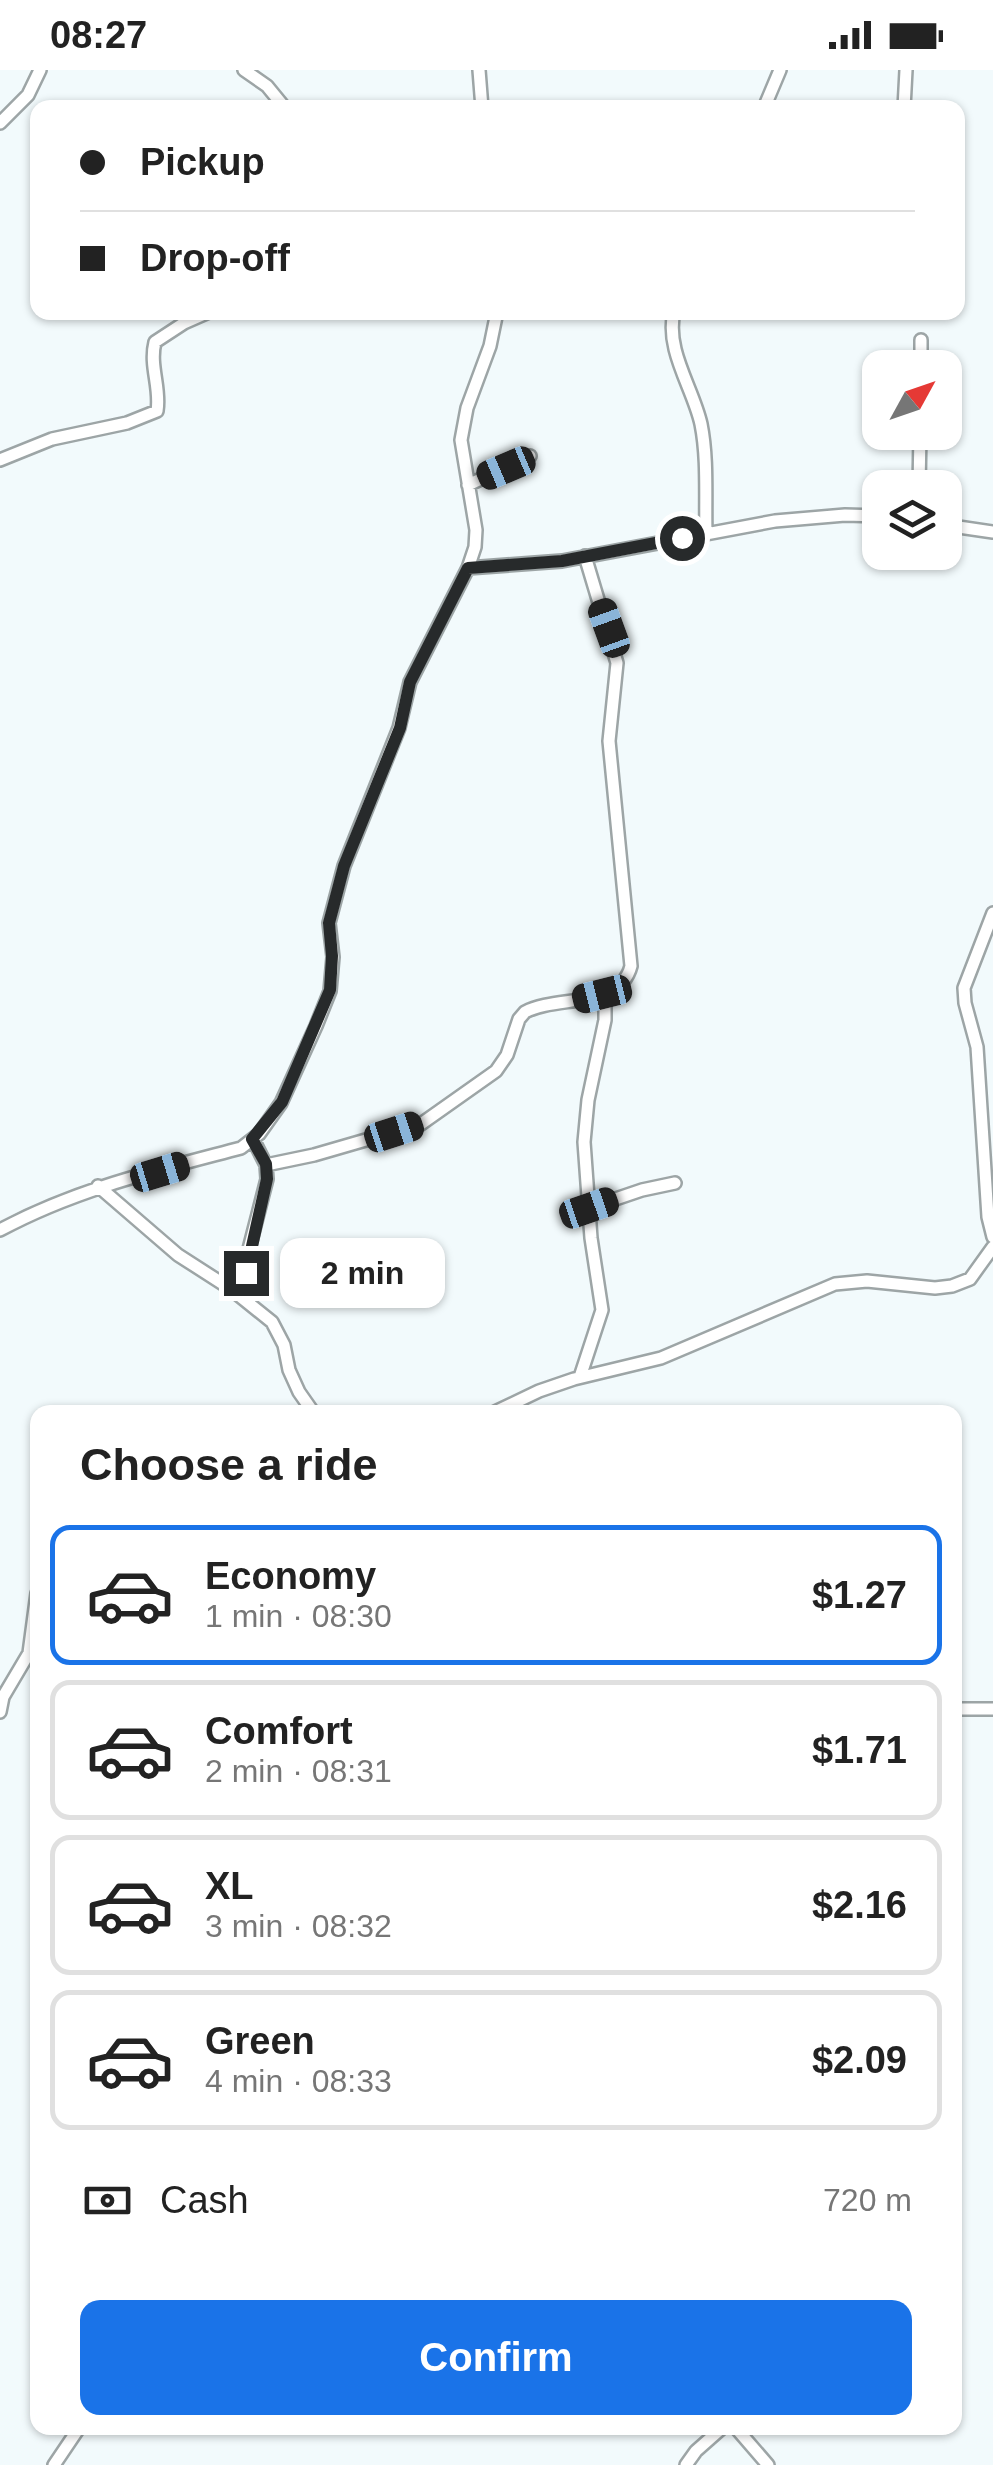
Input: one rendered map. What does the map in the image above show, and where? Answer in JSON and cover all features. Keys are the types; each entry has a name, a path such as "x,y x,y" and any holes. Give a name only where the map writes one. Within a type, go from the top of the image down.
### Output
{"street":[{"path":"0,123 28,95 40,70"},
{"path":"244,70 267,86 278,100"},
{"path":"478,70 481,100"},
{"path":"767,100 780,70"},
{"path":"904,100 906,70"},
{"path":"0,460 52,439 127,423 157,411 159,400 151,358 155,342 189,320"},
{"path":"0,1230 49,1204 98,1186 241,1148 282,1102 330,990 329,923 344,866 400,728 410,682 475,547 476,530 461,440 467,408 495,320"},
{"path":"674,320 673,344 692,389 702,429 706,534"},
{"path":"921,340 921,350"},
{"path":"468,484 530,456"},
{"path":"468,568 585,556 775,521 862,515"},
{"path":"962,527 993,532"},
{"path":"266,1164 314,1156 420,1124 496,1070 525,1012 605,993 623,984 632,966 609,741 617,663 585,556"},
{"path":"993,913 964,988 976,1047 993,1237"},
{"path":"580,1378 602,1310 584,1142 588,1100 605,1020 605,993"},
{"path":"242,1297 265,1195 266,1164 252,1139"},
{"path":"589,1208 674,1183"},
{"path":"98,1186 178,1255 272,1322 284,1345 289,1370 309,1405"},
{"path":"510,1405 580,1378 662,1358 835,1284 867,1281 952,1286 970,1279 993,1247"},
{"path":"0,1712 3,1697 30,1645"},
{"path":"962,1709 993,1709"},
{"path":"54,2465 74,2435"},
{"path":"686,2465 714,2435"},
{"path":"742,2435 768,2465"}],"route":[{"path":"246,1273 267,1179 266,1164 252,1139 282,1102 330,990 329,923 344,866 400,728 410,682 468,568 562,561 682,538"}]}
